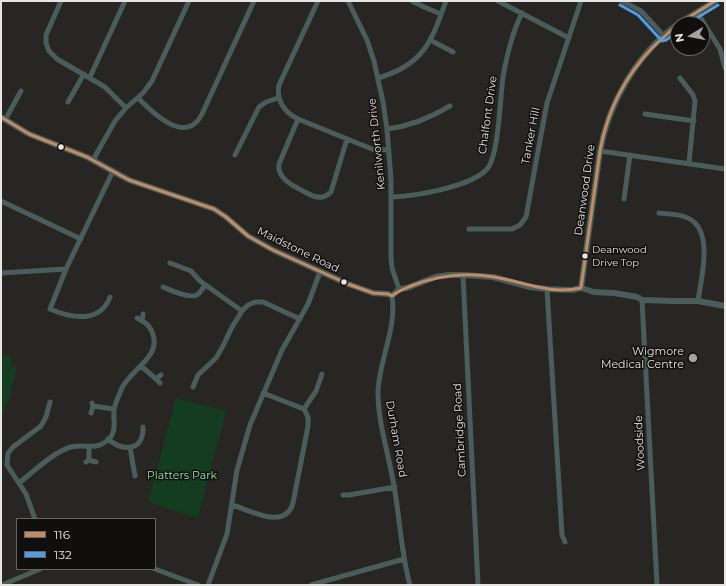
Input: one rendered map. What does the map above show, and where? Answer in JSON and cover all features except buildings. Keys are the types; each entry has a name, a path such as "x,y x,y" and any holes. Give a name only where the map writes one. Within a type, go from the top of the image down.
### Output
{"street":[{"path":"61,1 46,35 47,46 54,57 90,77 110,91 126,108"},
{"path":"90,77 125,1"},
{"path":"93,160 111,126 126,108 138,98 155,75 189,1"},
{"path":"138,98 157,116 174,126 182,128 195,123 202,114 254,1"},
{"path":"318,1 278,85 278,98 290,115 298,119 376,150 389,150"},
{"name":"Kenilworth Drive","path":"348,1 367,40 384,102 392,197 391,257 392,268 399,289"},
{"path":"412,1 424,8 441,14"},
{"path":"378,78 397,71 414,62 430,40 446,1"},
{"path":"498,1 569,38"},
{"name":"Tanker Hill","path":"469,229 512,229 520,225 526,217 548,103 581,1"},
{"path":"622,1 641,11 664,36"},
{"name":"Deanwood Drive","path":"691,16 715,1"},
{"path":"697,12 720,49 725,68"},
{"name":"Chalfont Drive","path":"392,197 422,194 447,188 475,178 483,173 489,166 496,146 504,76 511,38 522,13"},
{"name":"Deanwood Drive","path":"581,288 600,151 605,128 620,93 642,60 670,31"},
{"path":"430,40 453,52"},
{"path":"68,102 84,74"},
{"path":"680,78 694,98 694,121 689,163"},
{"path":"3,118 21,91"},
{"path":"236,155 259,107 266,102 278,98"},
{"path":"387,129 419,122 450,106"},
{"path":"645,114 694,121"},
{"name":"Maidstone Road","path":"3,118 32,136 74,151 134,182 214,209 256,241 320,272 361,290 392,296"},
{"path":"298,119 278,164 278,172 284,180 312,196 318,198 324,197 331,192 347,139"},
{"path":"600,151 725,169"},
{"path":"624,199 630,155"},
{"path":"110,297 106,306 101,311 87,316 66,316 50,309 66,269 113,171"},
{"path":"1,201 81,239"},
{"path":"659,213 679,215 690,220 697,226 703,236 704,252 698,301"},
{"path":"170,263 191,271 205,285 242,311"},
{"path":"1,273 66,269"},
{"path":"208,585 227,534 242,449 250,426 282,350 308,304 320,272"},
{"path":"392,296 399,289 408,288 435,277 463,275 494,277 530,287 572,290 581,288 594,292 614,293 637,297 642,300 672,302 698,301 725,306"},
{"name":"Cambridge Road","path":"463,275 478,585"},
{"path":"163,287 193,296 198,294 205,285"},
{"path":"547,289 562,529 565,542"},
{"name":"Durham Road","path":"392,296 393,316 378,391 384,433 395,488 404,559 410,585"},
{"name":"Woodside","path":"642,300 657,585"},
{"path":"193,387 198,375 213,362 220,352 232,327 242,311 251,303 263,302 300,319"},
{"path":"19,483 64,449 78,446 96,446 108,439 114,428 114,409 125,382 152,352 155,342 151,328 140,319 144,314"},
{"path":"141,366 159,379"},
{"path":"304,409 316,391 322,374"},
{"path":"232,505 273,519 281,517 290,511 293,503 308,426 308,417 304,409 263,393"},
{"path":"36,518 26,494 7,464 8,454 13,447 41,426 46,417 50,402"},
{"path":"91,413 92,405 114,409"},
{"path":"108,439 122,447 130,447 141,439 143,427"},
{"path":"89,447 88,461 96,462"},
{"path":"130,447 135,476"},
{"path":"343,495 395,488"},
{"path":"311,585 404,559"},
{"path":"156,569 198,585"},
{"path":"2,585 38,570"}],"green space":[{"path":"1,355 11,356 12,363 10,365 17,367 9,398 1,418"},
{"name":"Platters Park","path":"176,398 226,411 198,518 148,502"}],"transit line":[{"name":"116","path":"691,16 715,1"},
{"name":"132","path":"620,5 638,15 662,41 670,37"},
{"name":"132","path":"700,16 718,5"},
{"name":"116","path":"1,117 29,134 87,157 129,180 214,209 248,236 273,250 348,284 373,293 388,294 392,296 401,290 421,282 441,277 462,275 494,277 548,289 569,290 581,288 600,151 607,122 612,109 634,70 653,47 670,31"}],"place":[{"name":"Deanwood Drive Top","path":"585,256"},
{"name":"Wigmore Medical Centre","path":"693,358"}]}
